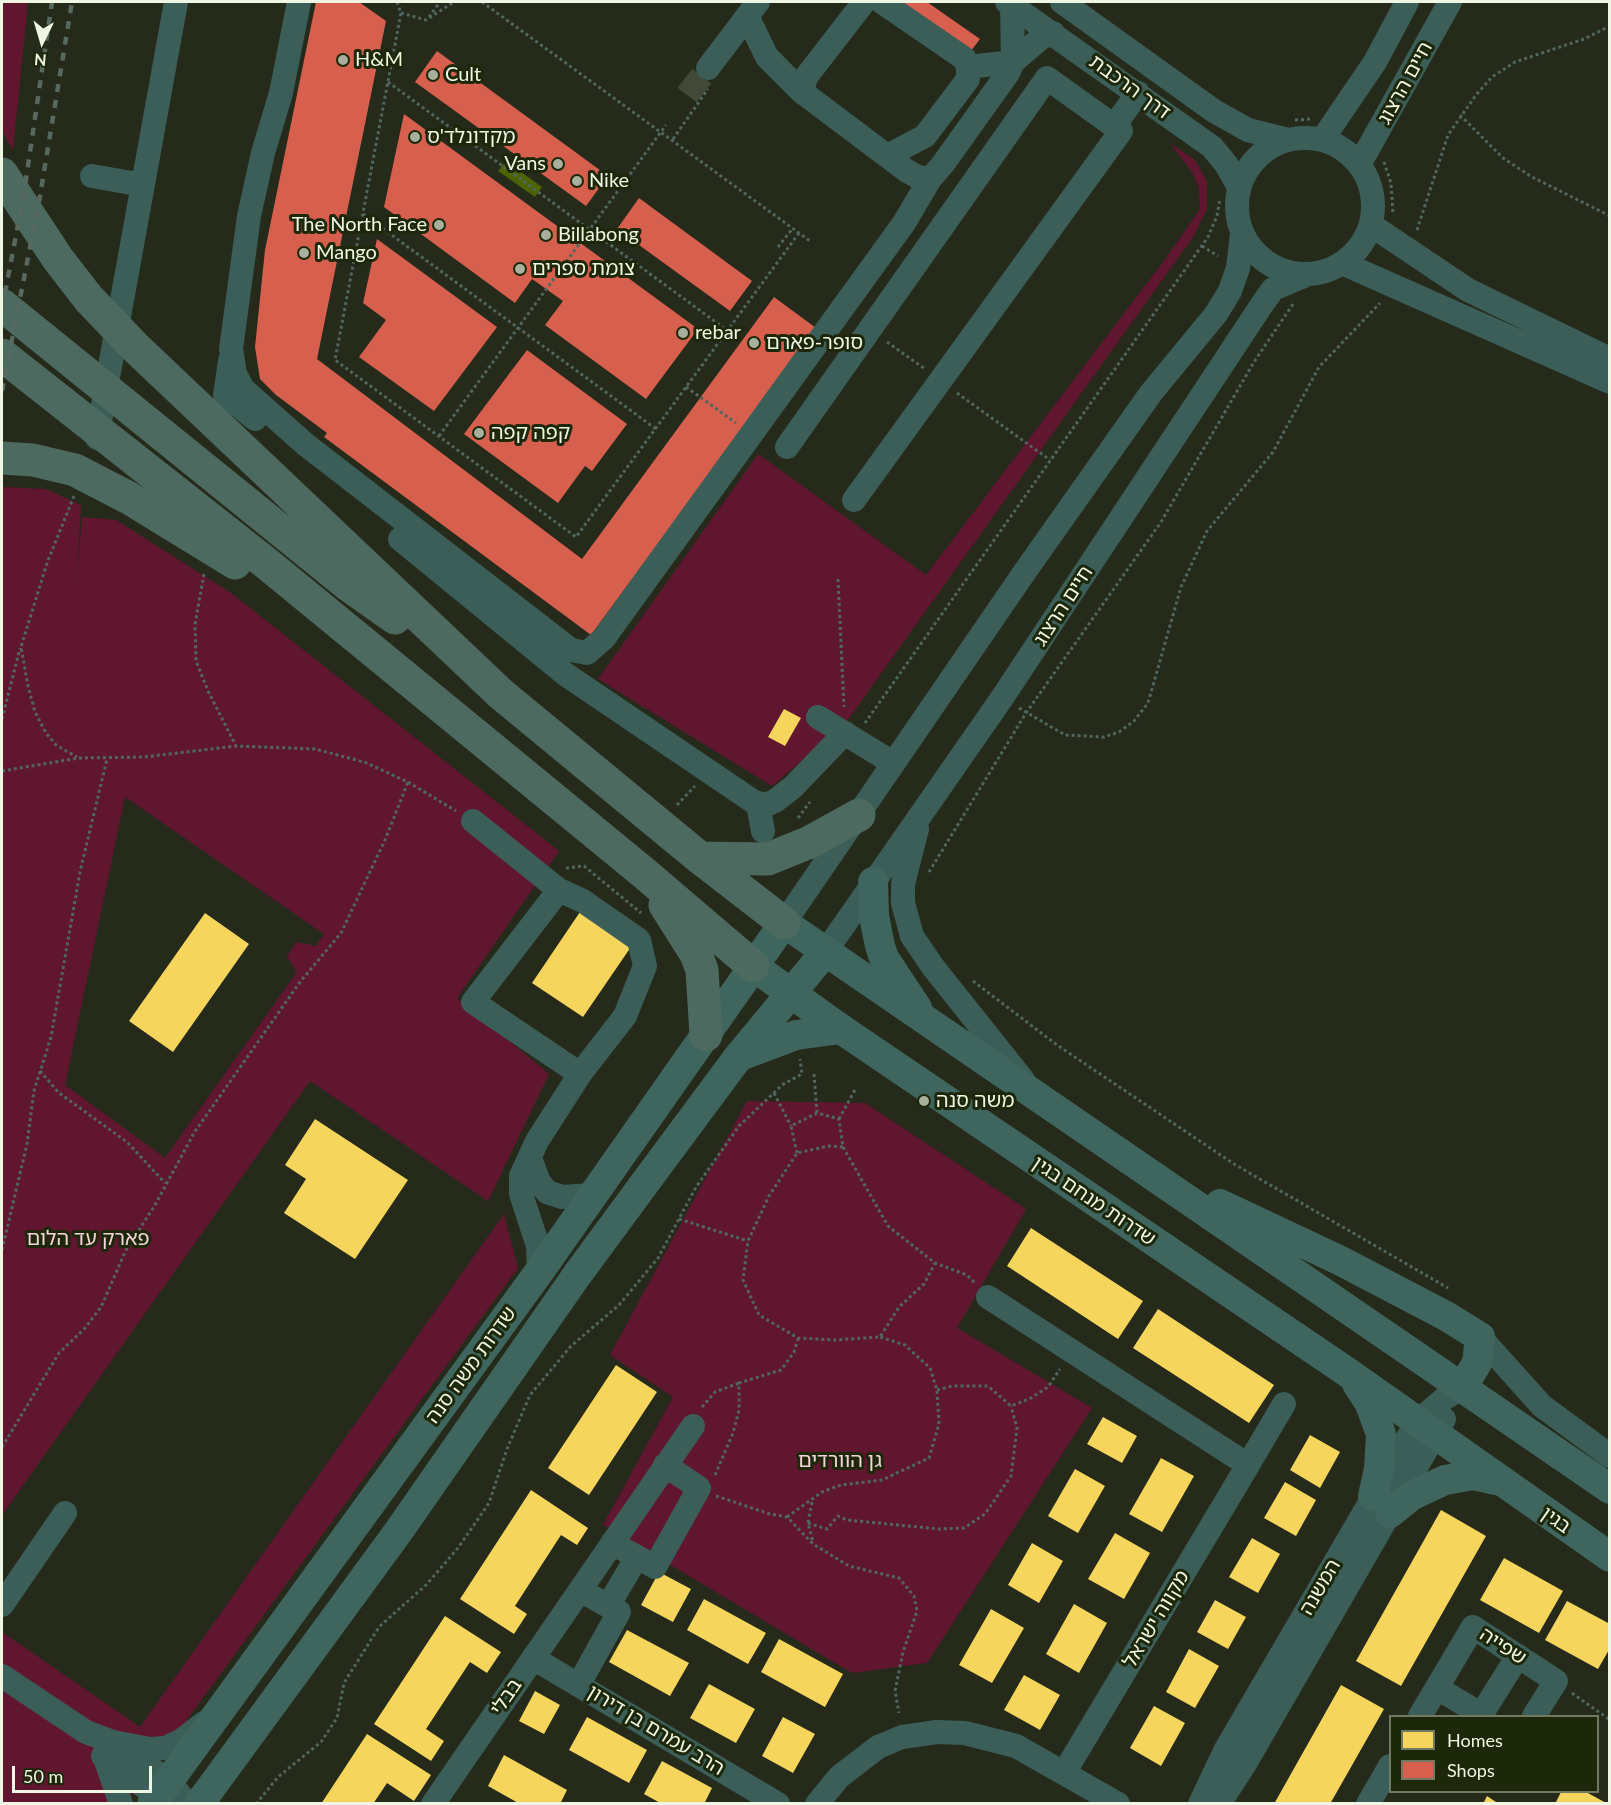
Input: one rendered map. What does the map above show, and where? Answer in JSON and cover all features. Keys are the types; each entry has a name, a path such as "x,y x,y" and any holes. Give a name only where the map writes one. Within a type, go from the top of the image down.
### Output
{"highway":[{"path":"2,174 58,259 89,299 280,485 501,694 700,858 784,923"},
{"path":"2,305 347,584 501,694"},
{"path":"2,355 264,573 450,714 644,873 753,966"},
{"path":"2,458 33,460 75,470 129,498 209,546 264,573"},
{"path":"700,858 768,859 810,842 859,815"},
{"path":"644,873 696,954 702,970 706,1035"}],"main road":[{"path":"873,882 876,933 884,958 926,1020"},
{"path":"784,923 1610,1489"},
{"name":"שדרות משה סנה","path":"168,1798 218,1713 539,1272 784,923"},
{"name":"שדרות משה סנה","path":"199,1803 398,1532 576,1275 739,1056 826,951"},
{"name":"שדרות מנחם בגין","path":"753,966 841,1029 1347,1372 1503,1483"},
{"path":"739,1056 796,1035 841,1029"},
{"path":"1150,1172 1341,1261 1446,1316 1480,1337 1477,1363 1462,1388"},
{"path":"1347,1372 1369,1402 1381,1434 1381,1504 1411,1496 1445,1480 1474,1475 1503,1483"},
{"name":"בגין","path":"1503,1483 1610,1557"}],"street":[{"path":"48,408 99,428 176,2"},
{"path":"298,2 281,93 263,153 249,216 225,395 565,674 758,804 766,805 784,794 850,736"},
{"path":"802,92 806,77 864,2"},
{"path":"882,2 891,5 965,58 968,67 968,79 925,136 887,156"},
{"name":"דרך הרכבת","path":"1062,2 1215,111 1248,130 1288,140"},
{"name":"חיים הרצוג","path":"1322,140 1374,62 1407,2"},
{"name":"חיים הרצוג","path":"1359,165 1450,2"},
{"path":"1009,3 1013,62"},
{"name":"דרך הרכבת","path":"1009,3 1212,147 1226,164 1230,191"},
{"path":"748,6 767,57 802,92 887,156 918,177 930,179"},
{"path":"703,65 748,6"},
{"path":"231,349 235,374 243,389 305,444 553,638 571,650 587,653 604,638 904,223 930,179 1002,85 1013,62 1041,38 1053,33"},
{"path":"968,67 1013,62"},
{"path":"787,447 1047,78 1121,131 854,500"},
{"path":"1114,126 1138,93"},
{"path":"1288,140 1322,140 1336,145 1359,165 1367,176 1374,204 1371,225 1362,244 1342,263 1330,270 1309,274 1288,273 1269,265 1253,251 1242,234 1230,191 1250,166 1267,150 1288,140"},
{"path":"92,176 143,185"},
{"path":"1371,225 1468,290 1610,359"},
{"path":"784,923 1151,393 1216,314 1230,291 1238,268 1242,234"},
{"path":"1342,263 1610,382"},
{"name":"חיים הרצוג","path":"826,951 1002,698 1261,306 1273,290 1309,274"},
{"path":"818,717 893,763"},
{"path":"758,804 763,831"},
{"path":"922,812 903,884 903,903 912,936 933,967 1032,1093"},
{"path":"473,821 559,890 583,901 639,940 645,966 625,1016 580,1074 521,1176 521,1194 538,1246 539,1272"},
{"path":"559,890 474,1002 580,1074"},
{"path":"530,1158 539,1182 547,1192 562,1197 591,1195"},
{"path":"988,1297 1248,1465"},
{"path":"1480,1337 1542,1406 1610,1456"},
{"name":"המשנה","path":"1210,1801 1426,1428 1445,1398 1462,1388"},
{"name":"מקווה ישראל","path":"1064,1773 1284,1404"},
{"name":"בבלי","path":"433,1803 693,1426"},
{"path":"612,1543 655,1567 703,1490 665,1466"},
{"path":"2,1605 64,1513"},
{"path":"608,1606 637,1557"},
{"path":"579,1684 619,1612 580,1590"},
{"name":"שפייה","path":"1421,1715 1473,1627 1556,1681"},
{"path":"1484,1715 1518,1656"},
{"name":"הרב עמרם בן דירון","path":"533,1658 778,1803"},
{"path":"2,1676 86,1732 168,1798"},
{"path":"1535,1715 1556,1681"},
{"path":"1437,1688 1481,1715"},
{"path":"108,1749 165,1748 182,1740 218,1713"},
{"path":"817,1803 852,1766 878,1747 902,1737 937,1731 991,1738 1016,1746 1118,1803"},
{"path":"108,1749 121,1803"},
{"path":"1368,1803 1389,1768"}],"path":[{"path":"397,2 401,13 335,360 576,537 799,233"},
{"path":"426,20 440,2"},
{"path":"401,13 426,20 454,2"},
{"path":"482,2 810,241"},
{"path":"1411,252 1435,170 1448,135 1460,116 1492,77 1515,62 1584,39 1610,26"},
{"path":"388,82 728,331"},
{"path":"1460,116 1503,158 1522,171 1610,216"},
{"path":"439,436 666,125"},
{"path":"850,736 1208,237 1230,191"},
{"path":"363,214 656,429"},
{"path":"778,247 793,228"},
{"path":"1002,698 1065,735 1104,737 1119,732 1134,721 1148,703 1181,587 1207,531 1273,452 1319,367 1395,285"},
{"path":"686,387 751,434"},
{"path":"2,719 47,563 76,490"},
{"path":"838,579 850,736"},
{"path":"21,647 28,686 46,733 56,745 79,758"},
{"path":"925,881 1026,712"},
{"path":"2,771 79,758 107,759 236,746 273,745 315,748 364,762 408,782 473,821"},
{"path":"2,1250 27,1144 39,1071 51,1037 80,872 107,759"},
{"path":"2,1447 59,1353 85,1328 101,1307 125,1252 194,1133 294,991 341,933 385,840 408,782"},
{"path":"688,794 693,788"},
{"path":"794,823 810,801"},
{"path":"966,975 1057,1045 1234,1164 1453,1291"},
{"path":"256,1803 278,1777 321,1743 337,1718 344,1683 380,1627 426,1584 458,1548 489,1503 507,1449 530,1395 571,1346 619,1305 658,1258 696,1187 739,1126 773,1092 802,1074 796,1035"},
{"path":"39,1071 59,1093 126,1142 165,1183"},
{"path":"814,1074 817,1113"},
{"path":"856,1088 839,1119 843,1147 888,1226 935,1263 968,1275 988,1297"},
{"path":"773,1092 791,1126 797,1153"},
{"path":"791,1126 817,1113 839,1119"},
{"path":"787,1517 812,1500 841,1485 882,1480 929,1458 939,1424 937,1390 930,1368 905,1345 880,1337 835,1340 798,1338 759,1315 743,1280 748,1241 769,1196 797,1153 829,1146 843,1147"},
{"path":"679,1219 748,1241"},
{"path":"880,1337 899,1307 924,1284 935,1263"},
{"path":"693,1426 701,1408 715,1392 781,1370 794,1352 798,1338"},
{"path":"1011,1406 1031,1398 1048,1387 1071,1352"},
{"path":"739,1383 739,1410 733,1433 703,1490 770,1514 787,1517 813,1544 849,1566 899,1578 914,1596 917,1611 903,1652 896,1691 898,1713"},
{"path":"808,1523 828,1529 838,1516 847,1520 939,1529 964,1528 985,1514 1011,1476 1017,1428 1011,1406 988,1386 952,1386 937,1390"},
{"path":"812,1500 808,1523 813,1544"},
{"path":"1556,1681 1610,1720"}],"green space":[{"path":"2,2 28,2 13,150 2,131"},
{"path":"1170,143 1195,160 1207,181 1207,209 1193,237 845,724 772,786 598,679 758,454 926,575 1166,258 1200,209 1199,188 1192,172"},
{"name":"פארק עד הלום","path":"2,487 46,489 81,505 77,579 82,517 116,520 231,593 559,851 457,998 549,1074 488,1201 310,1081 2,1515","holes":["125,797 324,934 316,946 296,942 287,957 297,972 165,1158 65,1085"]},
{"name":"גן הוורדים","path":"747,1101 865,1103 1026,1209 957,1328 1092,1408 927,1663 852,1673 603,1525 673,1397 610,1355"},
{"path":"504,1214 518,1268 126,1803 2,1803 2,1632 140,1727"}],"shaded area":[{"path":"506,161 542,187 535,197 498,171"}],"building: Homes":[{"path":"784,709 801,718 785,746 768,737"},
{"path":"584,906 635,941 583,1017 532,983"},
{"path":"205,913 249,944 173,1052 129,1021"},
{"path":"315,1119 408,1180 355,1259 284,1213 306,1179 285,1165"},
{"path":"1031,1228 1143,1301 1118,1339 1007,1266"},
{"path":"1158,1309 1274,1385 1249,1423 1133,1348"},
{"path":"616,1365 657,1392 589,1495 548,1468"},
{"path":"1103,1417 1137,1436 1122,1463 1087,1444"},
{"path":"1310,1435 1340,1452 1320,1488 1290,1470"},
{"path":"1161,1458 1194,1476 1162,1532 1129,1514"},
{"path":"1075,1469 1105,1486 1078,1533 1048,1516"},
{"path":"1285,1482 1316,1500 1296,1536 1264,1518"},
{"path":"531,1490 588,1528 577,1545 561,1535 515,1606 527,1614 514,1634 460,1599"},
{"path":"1441,1510 1486,1536 1401,1686 1356,1661"},
{"path":"1115,1533 1150,1553 1124,1599 1088,1579"},
{"path":"1252,1538 1280,1554 1258,1593 1229,1577"},
{"path":"1032,1543 1063,1561 1039,1603 1008,1585"},
{"path":"1504,1558 1563,1591 1539,1633 1480,1600"},
{"path":"659,1572 691,1589 673,1622 641,1605"},
{"path":"704,1599 766,1633 748,1664 687,1630"},
{"path":"1215,1600 1246,1617 1228,1649 1197,1632"},
{"path":"1567,1601 1610,1624 1610,1648 1598,1669 1545,1640"},
{"path":"1074,1604 1107,1623 1079,1673 1046,1654"},
{"path":"991,1609 1024,1628 992,1683 959,1665"},
{"path":"445,1616 501,1652 487,1673 470,1662 426,1729 444,1741 431,1761 374,1724"},
{"path":"627,1630 689,1663 670,1696 609,1662"},
{"path":"779,1639 843,1674 825,1707 761,1672"},
{"path":"1189,1649 1219,1666 1195,1708 1166,1692"},
{"path":"1024,1675 1060,1695 1040,1730 1004,1710"},
{"path":"709,1684 755,1709 736,1743 690,1718"},
{"path":"1341,1685 1384,1709 1330,1804 1274,1804"},
{"path":"535,1691 560,1705 544,1734 519,1721"},
{"path":"1154,1706 1185,1723 1161,1766 1130,1748"},
{"path":"587,1717 647,1750 629,1783 569,1750"},
{"path":"783,1717 815,1734 793,1773 762,1756"},
{"path":"367,1734 431,1775 414,1801 387,1783 373,1804 321,1804"},
{"path":"504,1755 567,1790 560,1804 520,1804 488,1786"},
{"path":"662,1761 712,1788 704,1804 662,1804 644,1794"},
{"path":"1560,1793 1588,1793 1608,1804 1555,1804"},
{"path":"1487,1796 1499,1804 1483,1804"}],"building: Shops":[{"path":"316,2 359,2 386,21 317,359 582,559 774,297 816,328 591,635 324,437 327,433 276,395 260,379 255,347 265,250"},
{"path":"894,2 927,2 980,39 958,68"},
{"path":"437,51 608,176 586,206 415,82"},
{"path":"404,114 698,329 646,399 545,325 563,301 532,279 515,303 384,207"},
{"path":"639,198 752,281 730,311 617,229"},
{"path":"377,239 497,327 434,411 359,357 386,320 363,303"},
{"path":"527,350 627,424 592,471 585,466 558,503 464,434"}],"tunnel":[{"path":"687,95 708,68"}],"railway":[{"path":"2,309 24,193 52,2"},
{"path":"2,391 40,196 72,2"}],"place":[{"name":"H&M","path":"343,60"},
{"name":"Cult","path":"433,75"},
{"name":"מקדונלד'ס","path":"415,137"},
{"name":"Vans","path":"558,164"},
{"name":"Nike","path":"577,181"},
{"name":"The North Face","path":"439,225"},
{"name":"Billabong","path":"546,235"},
{"name":"Mango","path":"304,253"},
{"name":"צומת ספרים","path":"520,269"},
{"name":"rebar","path":"683,333"},
{"name":"סופר-פארם","path":"754,343"},
{"name":"קפה קפה","path":"479,433"},
{"name":"משה סנה","path":"924,1101"}]}
